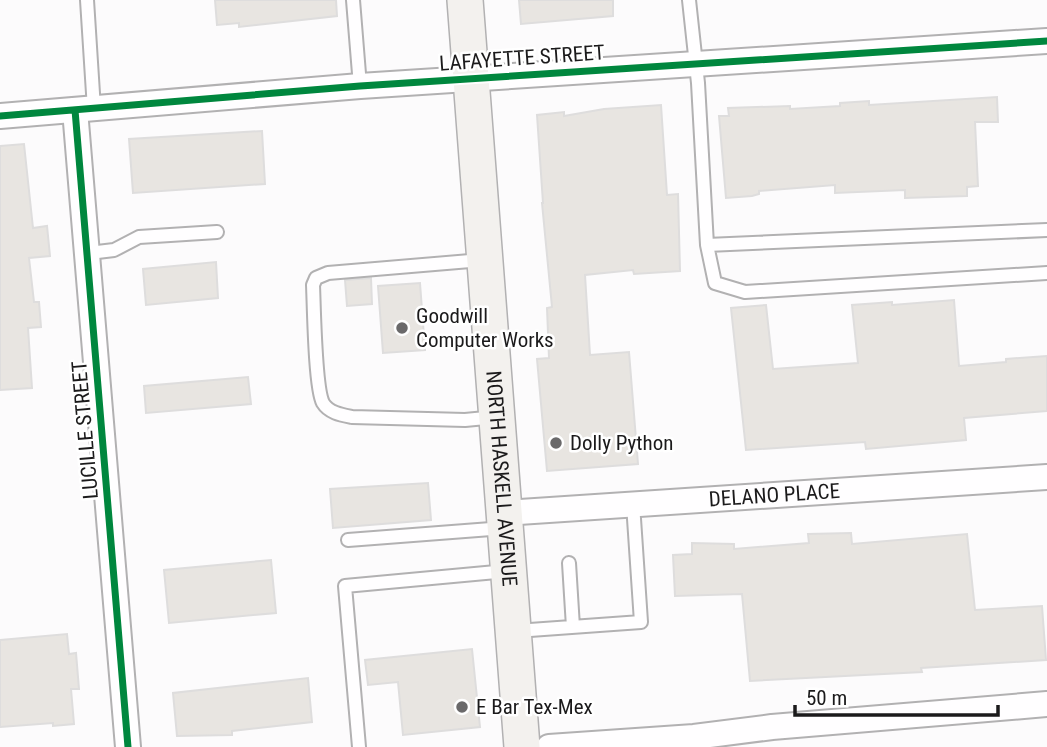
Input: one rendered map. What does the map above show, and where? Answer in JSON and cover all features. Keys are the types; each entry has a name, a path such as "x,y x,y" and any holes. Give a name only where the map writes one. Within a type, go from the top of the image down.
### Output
{"main road":[{"name":"NORTH HASKELL AVENUE","path":"465,0 522,747"}],"street":[{"name":"LAFAYETTE STREET","path":"0,116 360,86 1047,41"},
{"name":"LUCILLE STREET","path":"85,110 89,253 128,747"},
{"name":"DELANO PLACE","path":"504,521 633,504 1047,477"},
{"path":"549,747 773,737 1047,704"}],"lane":[{"path":"85,110 87,0"},
{"path":"353,0 360,86"},
{"path":"688,0 696,64 707,245 715,283 745,292 1047,273"},
{"path":"707,245 1047,230"},
{"path":"89,253 114,250 139,237 217,232"},
{"path":"485,260 328,273 316,278 313,285 319,385 323,404 335,414 352,417 497,417"},
{"path":"512,632 641,622 633,504"},
{"path":"348,540 504,521"},
{"path":"569,563 573,627"},
{"path":"359,747 345,586 508,571"}],"building":[{"path":"215,0 336,0 337,16 239,27 239,23 217,25"},
{"path":"519,0 613,0 613,16 521,24"},
{"path":"997,97 998,122 975,122 978,186 967,187 967,196 905,198 905,190 835,193 835,185 759,191 759,194 752,196 726,198 719,116 729,116 728,108 790,106 790,109 869,101 869,105"},
{"path":"661,105 667,195 678,194 680,271 634,274 633,270 585,275 590,355 629,352 638,464 547,471 537,359 549,358 547,308 552,307 537,115 564,112 564,116 604,109"},
{"path":"262,131 265,184 133,193 129,139"},
{"path":"24,144 33,228 47,226 50,256 29,258 34,302 39,302 41,327 28,328 32,388 0,390 0,146"},
{"path":"216,262 218,298 146,305 143,269"},
{"path":"371,278 372,304 347,306 345,280"},
{"name":"Goodwill Computer Works","path":"420,283 425,350 383,353 378,286"},
{"path":"954,300 959,366 1047,356 1047,411 964,418 966,440 866,449 865,442 746,450 731,308 766,305 773,369 858,363 852,305"},
{"path":"248,377 251,404 146,413 144,386"},
{"path":"428,483 431,520 333,528 330,489"},
{"path":"851,533 852,544 967,534 975,610 1042,606 1046,660 921,668 922,672 750,681 742,594 675,596 673,555 692,554 692,543 734,544 734,549 809,543 808,534"},
{"path":"271,560 276,613 169,623 164,570"},
{"path":"67,634 69,654 76,653 79,689 71,689 74,724 0,727 0,640"},
{"path":"472,649 480,727 403,735 398,682 368,685 365,660"},
{"path":"308,678 312,722 232,731 232,735 177,736 173,693"}],"cycle path":[{"path":"0,116 360,86 1047,41"},
{"path":"75,110 128,747"}],"place":[{"name":"Goodwill Computer Works","path":"402,328"},
{"name":"Dolly Python","path":"556,443"},
{"name":"E Bar Tex-Mex","path":"462,707"}]}
